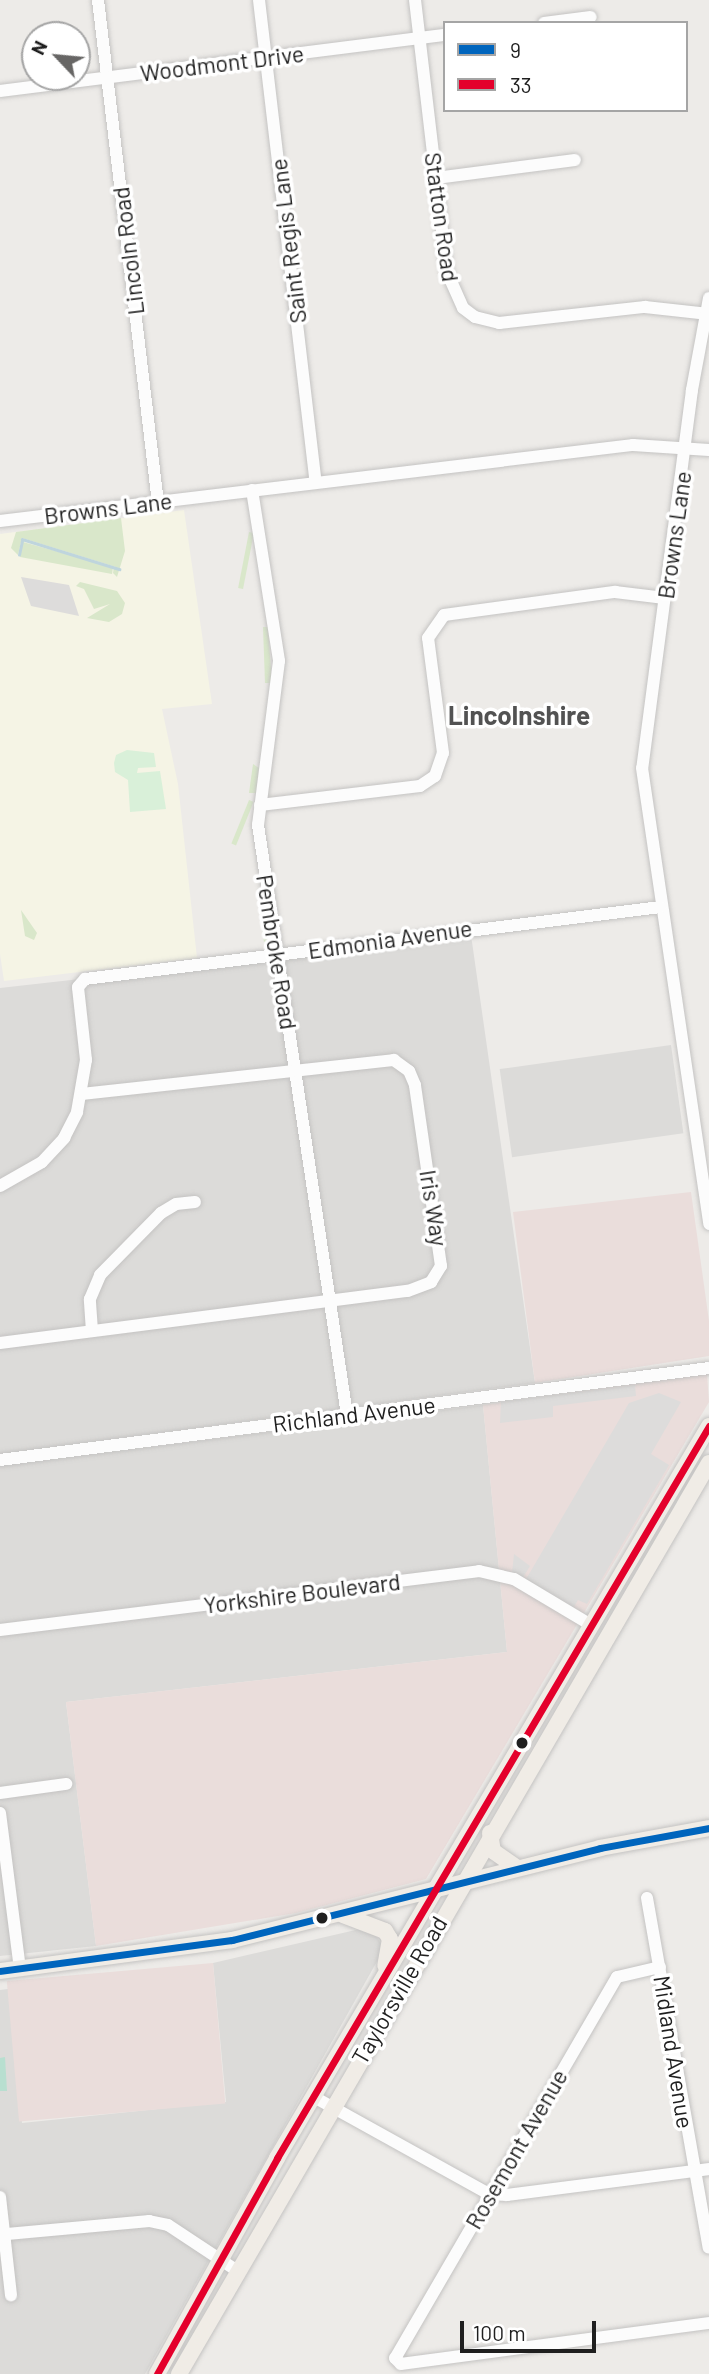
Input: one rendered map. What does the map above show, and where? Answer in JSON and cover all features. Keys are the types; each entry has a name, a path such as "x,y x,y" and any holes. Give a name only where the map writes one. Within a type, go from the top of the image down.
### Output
{"main road":[{"name":"Taylorsville Road","path":"156,2374 218,2260 709,1426"},
{"name":"Taylorsville Road","path":"179,2374 236,2270 461,1882 708,1467"},
{"path":"0,1971 213,1943 343,1915 517,1868 709,1829"},
{"path":"490,1833 493,1850 517,1868"},
{"path":"343,1915 376,1924 390,1939 380,1985"}],"street":[{"name":"Lincoln Road","path":"97,0 158,503"},
{"name":"Saint Regis Lane","path":"259,0 316,482"},
{"name":"Statton Road","path":"415,0 449,283 457,301 475,317 508,323 645,307 708,313"},
{"path":"560,21 591,17"},
{"name":"Woodmont Drive","path":"0,91 443,35"},
{"path":"436,177 575,160"},
{"path":"709,298 686,445 709,450"},
{"name":"Browns Lane","path":"0,522 633,445 686,445 642,768 709,1224"},
{"name":"Pembroke Road","path":"252,490 279,661 258,825 347,1415"},
{"path":"260,805 420,786 435,776 443,753 428,638 444,615 615,592 665,598"},
{"name":"Edmonia Avenue","path":"83,1094 86,1060 79,984 277,955 661,907"},
{"name":"Iris Way","path":"0,1343 331,1301 425,1286 439,1272 441,1250 409,1071 384,1058 83,1094"},
{"path":"0,1186 34,1168 56,1148 70,1127 83,1094"},
{"path":"92,1331 90,1298 100,1275 161,1213 176,1204 195,1202"},
{"name":"Richland Avenue","path":"0,1460 709,1368"},
{"name":"Yorkshire Boulevard","path":"0,1630 490,1571 514,1579 591,1625"},
{"path":"0,1793 66,1784"},
{"path":"0,1813 19,1969"},
{"name":"Midland Avenue","path":"647,1898 709,2248"},
{"name":"Rosemont Avenue","path":"660,1967 619,1974 489,2194 396,2361 401,2364 709,2323"},
{"path":"314,2097 489,2194 507,2195 709,2169"},
{"path":"0,2197 7,2234 10,2295"},
{"path":"7,2234 149,2221 168,2225 236,2270"}],"shaded area":[{"path":"184,510 212,704 162,709 178,784 197,958 4,981 0,954 0,534"},
{"path":"21,577 69,585 79,616 31,606"},
{"path":"471,935 535,1383 0,1454 0,988"},
{"path":"671,1045 683,1133 512,1157 500,1069"},
{"path":"691,1192 709,1321 709,1356 535,1383 513,1212"},
{"path":"707,1374 709,1402 426,1879 296,1913 96,1946 66,1702 507,1652 483,1405"},
{"path":"635,1385 636,1396 553,1406 553,1417 500,1423 501,1402"},
{"path":"659,1393 681,1402 651,1454 669,1465 587,1604 578,1600 572,1610 525,1581 629,1403"},
{"path":"483,1405 507,1652 66,1702 96,1946 0,1956 0,1466"},
{"path":"514,1554 530,1566 522,1579 512,1573"},
{"path":"360,1929 374,1932 384,1949 145,2374 0,2374 0,1990 8,1989 22,2123 226,2102 213,1963"},
{"path":"213,1963 225,2103 19,2122 7,1981"}],"green space":[{"path":"121,518 125,551 117,577 113,573 114,567 119,568 22,538 18,555 11,548 16,532"},
{"path":"249,532 254,533 243,589 238,588"},
{"path":"23,542 113,567 112,574 20,557"},
{"path":"80,582 117,591 125,603 122,614 109,622 87,618 110,604 94,609 84,589 76,586"},
{"path":"263,627 268,627 272,683 265,683"},
{"path":"127,750 154,753 156,767 138,768 137,773 160,771 166,809 130,812 128,780 115,772 114,763 116,755"},
{"path":"253,764 259,768 256,793 249,793"},
{"path":"249,800 254,802 236,845 231,844"},
{"path":"262,890 270,941 264,942 257,891"},
{"path":"21,910 37,933 34,940 25,936"},
{"path":"5,2057 7,2091 0,2091 0,2058"}],"waterway":[{"path":"22,539 119,569"},
{"path":"19,555 22,541"}],"transit line":[{"name":"33","path":"157,2374 277,2158 709,1426"},
{"name":"9","path":"0,1971 232,1940 600,1848 709,1828"}],"district":[{"name":"Lincolnshire","path":"519,715"}]}
